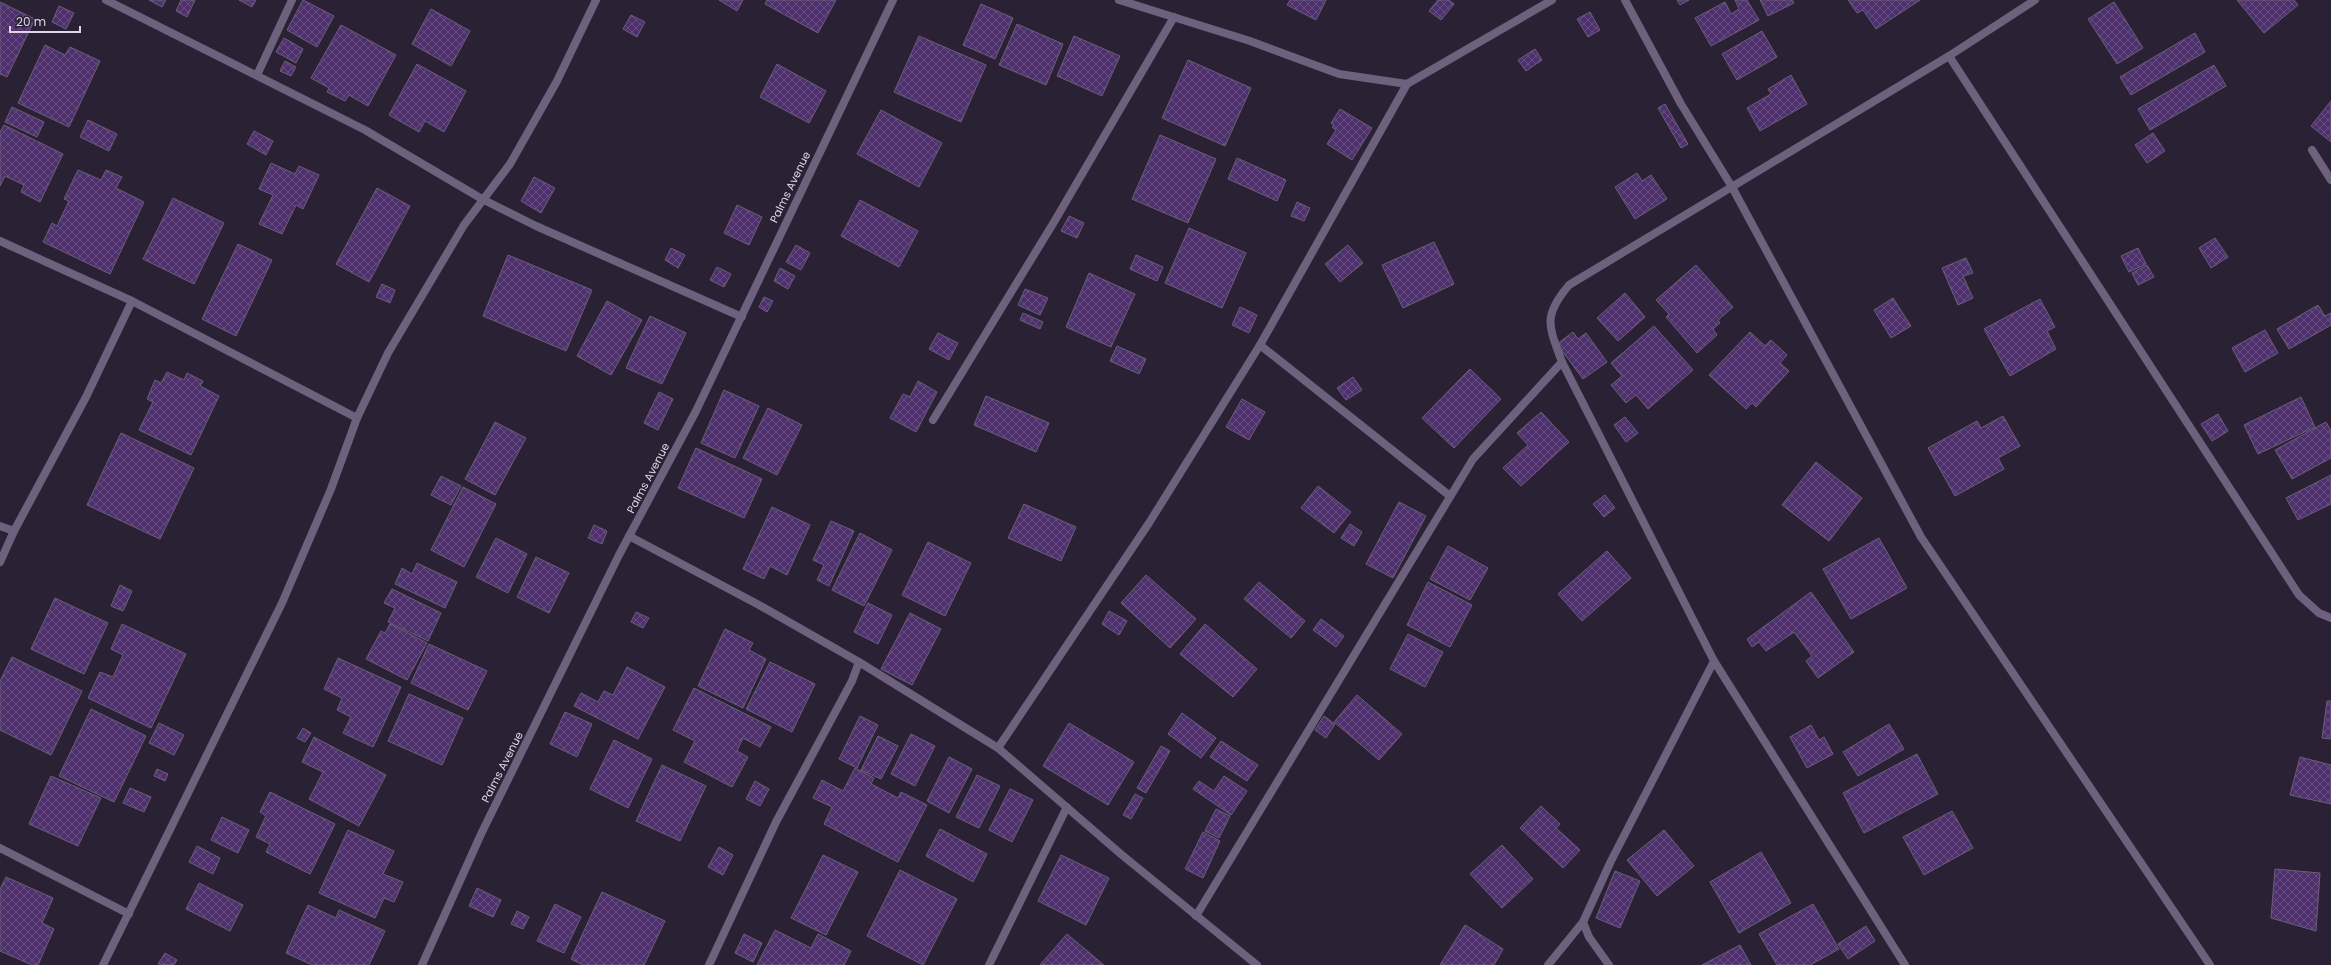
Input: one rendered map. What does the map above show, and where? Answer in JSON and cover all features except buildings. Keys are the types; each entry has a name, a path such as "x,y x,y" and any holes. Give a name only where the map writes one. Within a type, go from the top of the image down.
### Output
{"street":[{"path":"106,0 365,130 482,199 536,226 742,317"},
{"path":"257,75 292,0"},
{"path":"103,965 282,603 331,489 358,418 388,353 482,199 514,157 557,80 596,0"},
{"name":"Palms Avenue","path":"422,965 482,832 629,536 696,411 742,317 766,261 893,0"},
{"path":"1119,0 1250,41 1339,74 1407,84"},
{"path":"998,748 1149,523 1260,345 1407,84 1552,0"},
{"path":"1625,0 1681,104 1732,187 1921,537 2210,965"},
{"path":"1905,965 1714,661 1562,362 1549,325 1555,301 1569,285 1949,56 2035,0"},
{"path":"933,420 1054,222 1174,17"},
{"path":"1949,56 2299,595 2319,613 2331,618"},
{"path":"2312,150 2331,180"},
{"path":"0,242 132,301 358,418"},
{"path":"0,562 14,531 86,397 132,301"},
{"path":"1260,345 1450,496"},
{"path":"1196,916 1472,459 1562,362"},
{"path":"0,526 14,531"},
{"path":"629,536 759,605 859,662 998,748 1067,808 1256,964"},
{"path":"1548,965 1583,922 1611,861 1714,661"},
{"path":"709,965 776,822 852,681 859,662"},
{"path":"989,965 1067,808"},
{"path":"0,848 129,914"},
{"path":"1583,922 1589,937 1609,965"}]}
